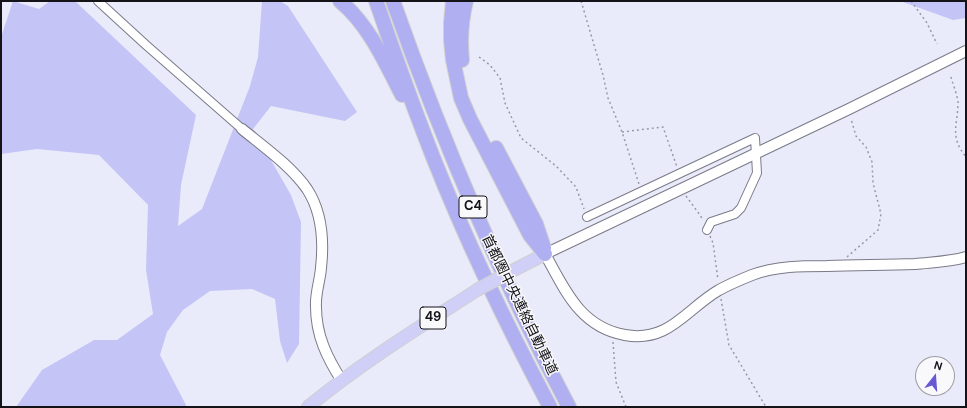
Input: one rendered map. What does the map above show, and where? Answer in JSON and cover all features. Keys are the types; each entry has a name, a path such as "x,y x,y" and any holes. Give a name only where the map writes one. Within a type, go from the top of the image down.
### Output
{"highway":[{"path":"340,1 356,16 370,35 433,158"},
{"name":"首都圏中央連絡自動車道","path":"376,1 433,158 477,260 522,354 550,407"},
{"name":"首都圏中央連絡自動車道","path":"393,1 452,158 488,242 540,352 569,407"},
{"path":"453,1 451,29 462,82 470,96 477,114 539,231 545,254"},
{"path":"457,60 462,15 466,1"}],"main road":[{"name":"49","path":"308,407 410,333 477,290 545,254"}],"street":[{"path":"98,1 242,129 285,164 307,188 314,202 322,229 323,239 321,268 316,298 317,322 323,346 342,381"},
{"path":"966,51 849,109 545,254 578,309 593,322 612,332 624,335 642,336 657,333 671,327 683,319 698,305 720,290 754,274 769,270 794,266 895,265 951,261 966,257"},
{"path":"587,217 755,138 757,173 742,208 735,214 711,222 708,225 707,230"}],"path":[{"path":"581,1 603,75 608,98 622,132 642,191"},
{"path":"911,1 927,23 937,44"},
{"path":"479,57 490,65 500,78 505,103 521,138 556,166 576,187 587,217"},
{"path":"951,77 958,101 956,136 959,148 966,157"},
{"path":"843,266 849,254 861,246 878,230 881,214 873,183 872,162 866,147 856,136 849,109"},
{"path":"622,132 663,127 679,173"},
{"path":"683,188 686,198 700,214 713,243 730,345 766,407"},
{"path":"612,332 616,382 626,407"}],"shaded area":[{"path":"13,1 39,9 50,1 75,1 196,115 181,185 178,226 202,209 250,86 258,57 262,1 280,1 288,6 357,112 345,121 271,106 253,129 291,195 301,222 299,344 287,363 280,341 275,299 252,289 210,291 183,310 167,332 160,355 187,407 16,407 42,370 94,340 117,340 153,314 146,270 148,205 99,155 37,149 1,154 1,37"},
{"path":"900,1 966,1 966,18 953,20"}]}
